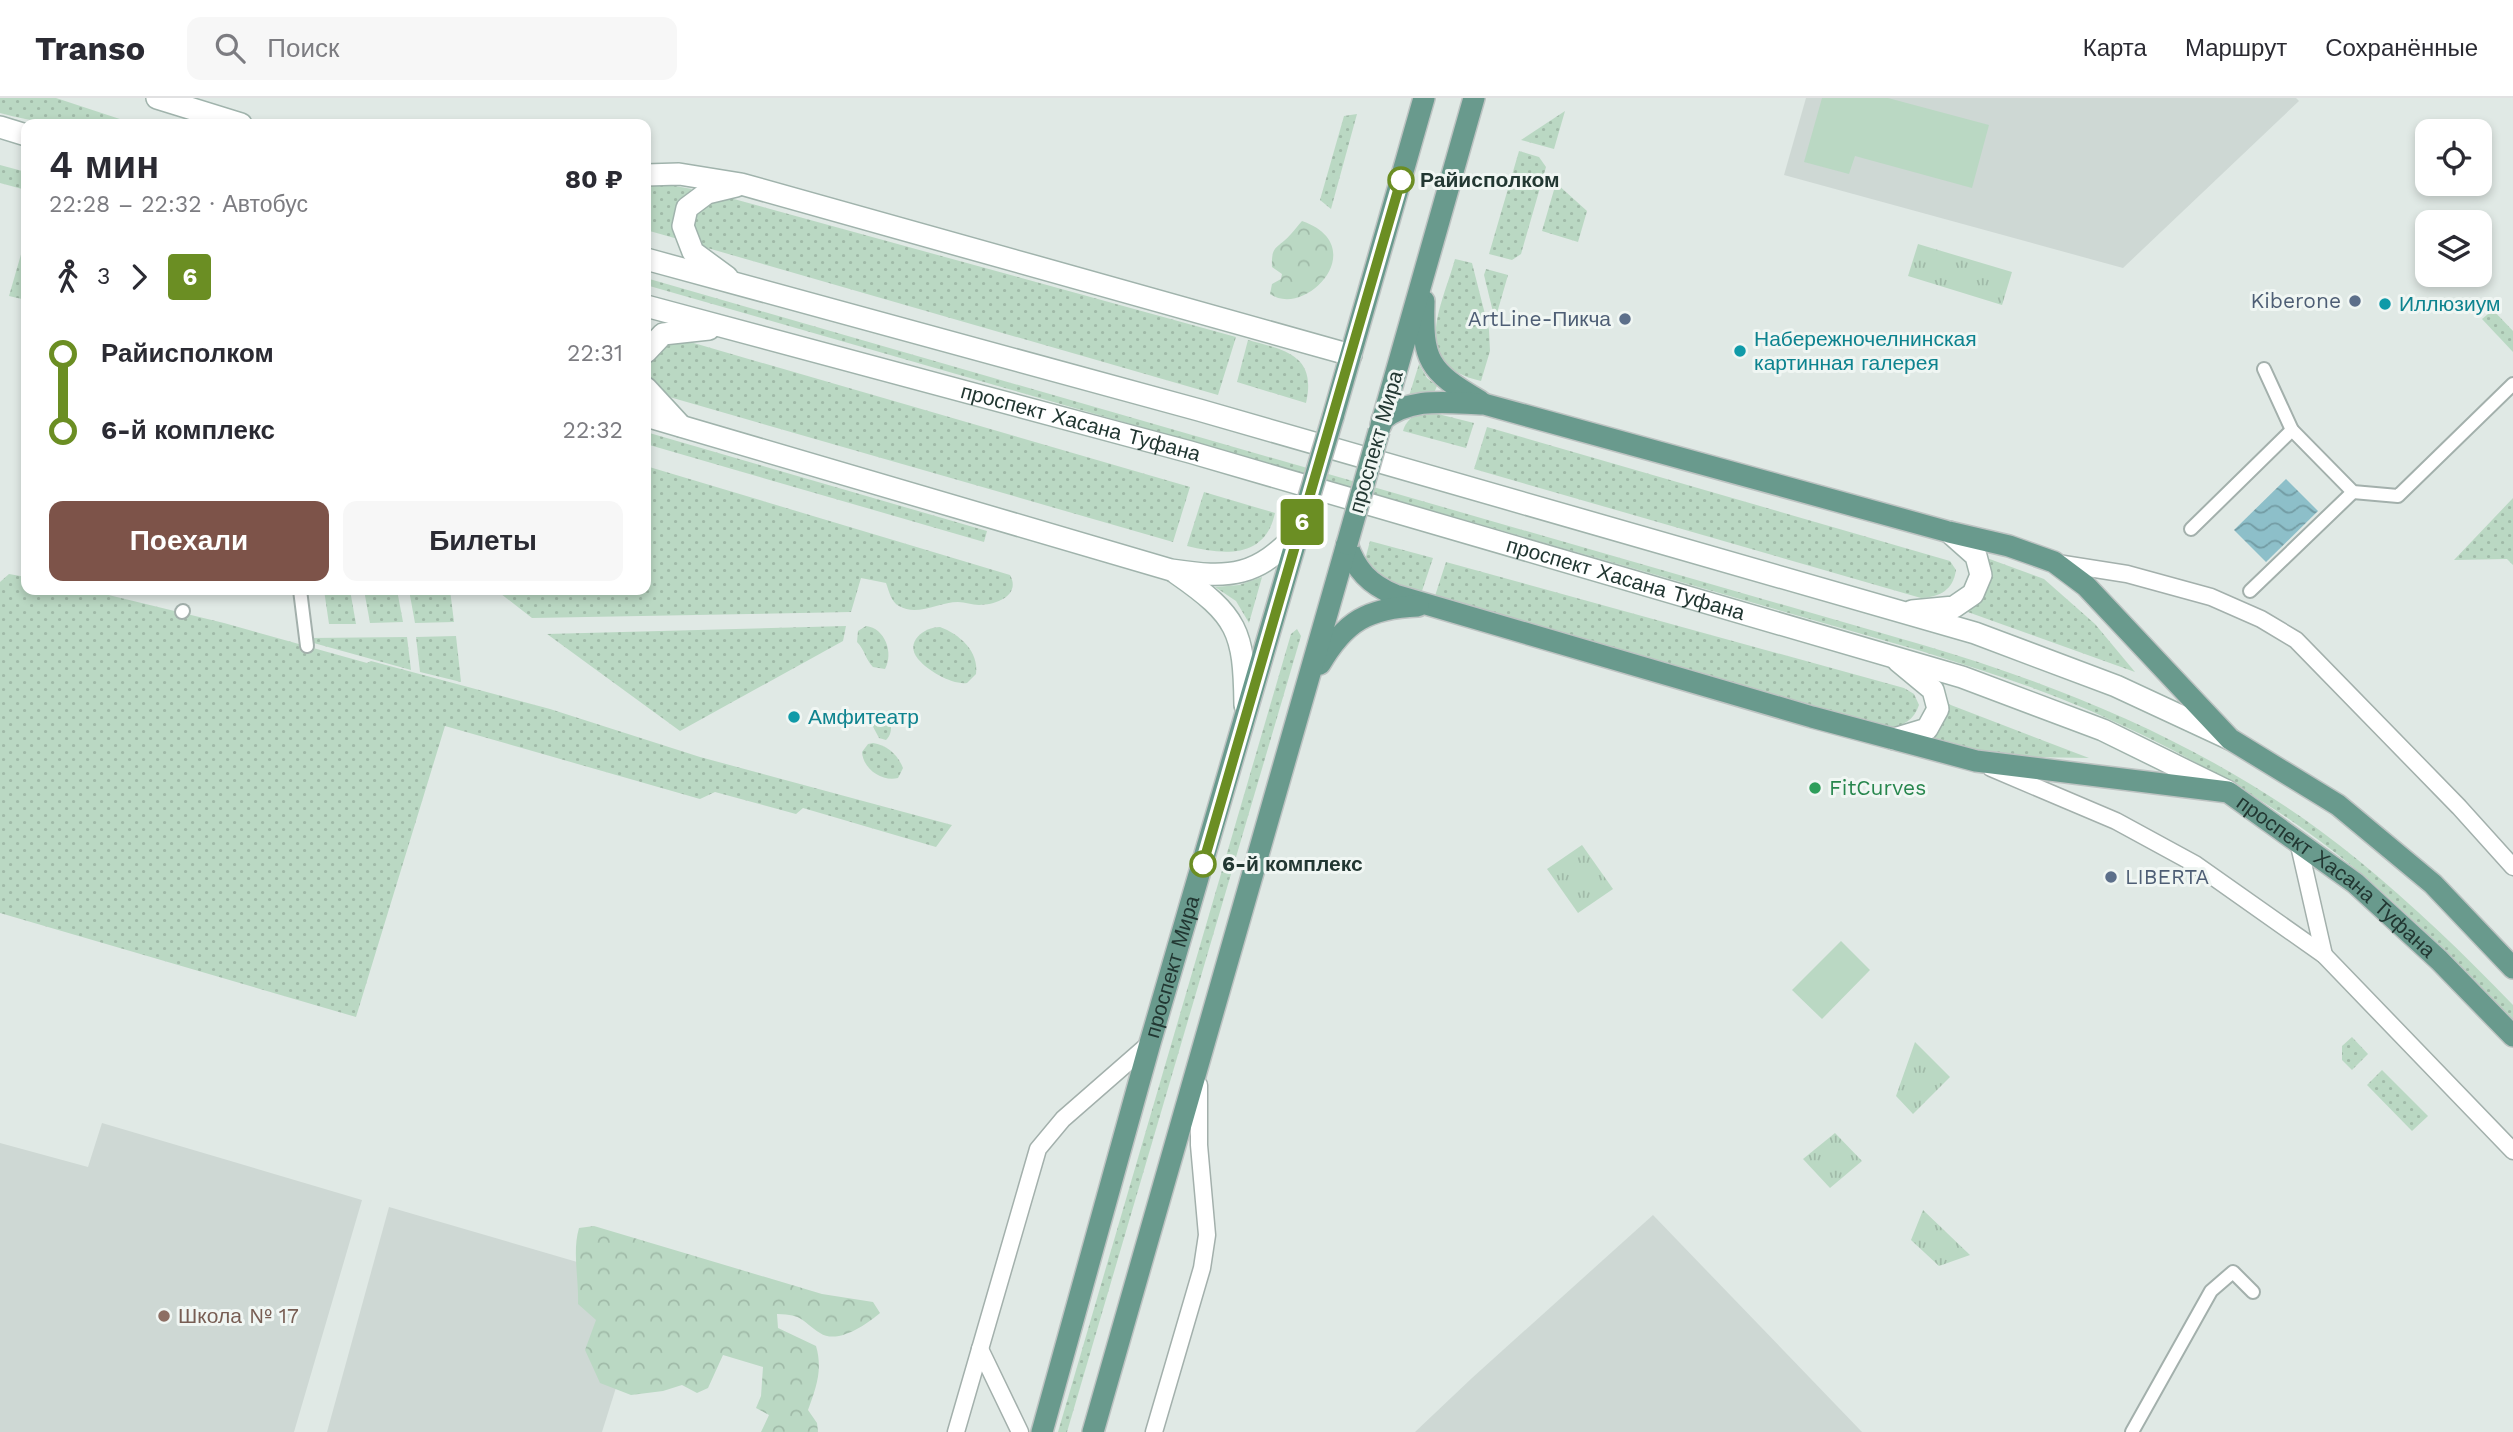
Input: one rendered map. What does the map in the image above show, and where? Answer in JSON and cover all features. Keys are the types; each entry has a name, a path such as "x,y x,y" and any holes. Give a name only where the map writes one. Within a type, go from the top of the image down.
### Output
{"main road":[{"path":"157,98 225,119"},
{"name":"проспект Мира","path":"1042,1432 1150,1043 1424,98"},
{"name":"проспект Мира","path":"1093,1432 1474,98"},
{"path":"180,105 202,119"},
{"path":"0,127 21,133"},
{"path":"651,175 679,174 741,184 1350,355"},
{"path":"737,284 693,252 683,226 687,208 707,193 741,184"},
{"name":"проспект Хасана Туфана","path":"651,260 1199,410 1902,612 1975,634 2116,686 2230,739 2348,814 2433,884 2513,968"},
{"path":"1425,269 1423,328 1426,351 1438,371 1456,387 1484,404"},
{"name":"проспект Хасана Туфана","path":"651,307 1190,452 1891,655 1962,677 2103,730 2228,792 2355,883 2439,960 2513,1036"},
{"path":"651,347 663,334 724,328"},
{"path":"651,393 682,427"},
{"path":"1381,426 1393,412 1416,403 1484,404 1949,533 2009,546 2054,562 2086,586 2230,739"},
{"path":"651,418 1171,570 1219,576 1259,566 1279,554 1299,531"},
{"path":"1902,612 1954,607 1973,594 1981,575 1976,556 1949,533"},
{"path":"1347,544 1353,562 1366,578 1380,588 1426,605 1894,739 1976,761 2228,792"},
{"path":"1171,570 1214,600 1235,627 1243,648 1245,718"},
{"path":"1309,681 1330,647 1354,621 1383,609 1426,605"},
{"path":"1891,655 1933,690 1938,709 1927,729 1894,739"}],"street":[{"path":"2264,369 2292,430 2353,492 2398,496 2513,384"},
{"path":"2190,529 2292,430"},
{"path":"2250,590 2353,492"},
{"path":"2054,562 2127,574 2211,597 2261,619 2296,640 2459,807 2513,867"},
{"path":"301,595 307,646"},
{"path":"1976,761 2116,821 2195,864 2324,955 2513,1151"},
{"path":"2298,841 2324,955"},
{"path":"1154,1432 1202,1268 1208,1235 1199,1145 1198,1099 1203,1042"},
{"path":"956,1432 1038,1149 1063,1119 1150,1043"},
{"path":"2132,1432 2211,1291 2233,1272 2253,1292"},
{"path":"981,1349 1020,1432"}],"shaded area":[{"path":"1806,98 2296,98 2299,101 2123,268 1784,175"},
{"name":"Школа № 17","path":"102,1123 362,1200 294,1432 0,1432 0,1143 88,1167"},
{"path":"389,1207 649,1283 602,1432 327,1432"},
{"path":"1653,1215 1862,1432 1415,1432 1472,1378"}],"green space":[{"path":"0,98 56,98 120,119 28,119 0,113"},
{"path":"1822,98 1888,98 1989,125 1972,188 1855,156 1849,174 1804,162"},
{"path":"1565,111 1554,149 1521,140"},
{"path":"1357,114 1331,209 1320,200 1344,116"},
{"path":"1519,151 1539,157 1546,167 1521,254 1512,260 1489,254"},
{"path":"0,165 21,171 21,189 0,183"},
{"path":"1556,183 1587,211 1578,242 1542,231"},
{"path":"664,184 692,189 680,204 678,239 651,231 651,185"},
{"path":"723,196 1236,337 1218,395 704,247 696,232 695,214 701,204"},
{"path":"1302,221 1322,232 1332,246 1333,262 1326,276 1315,288 1300,297 1285,299 1270,294 1272,284 1281,279 1282,274 1272,267 1273,254"},
{"path":"1918,244 2012,272 2002,305 1908,276"},
{"path":"21,254 21,299 9,296"},
{"path":"1455,259 1472,263 1489,330 1490,351 1481,381 1459,373 1445,362 1437,348 1438,315"},
{"path":"1486,269 1508,275 1495,320 1484,275"},
{"path":"651,279 1923,645 2039,683 2096,706 2206,758 2309,823 2378,877 2457,949 2513,1005 2513,1021 2414,921 2352,866 2291,821 2227,780 2070,702 1921,651 651,286"},
{"path":"2493,310 2513,331 2513,352 2482,319"},
{"path":"680,339 1190,487 1173,542 666,396 651,380 651,361 669,344"},
{"path":"1248,340 1274,347 1295,357 1307,374 1306,403 1237,382"},
{"path":"1419,364 1427,378 1437,386 1434,393 1409,396"},
{"path":"1430,412 1474,423 1466,448 1403,431 1413,417"},
{"path":"1487,427 1950,561 1956,570 1954,577 1945,591 1921,598 1474,469"},
{"path":"651,433 987,531 984,542 651,445"},
{"path":"651,467 1010,575 1013,582 1010,593 993,603 979,605 961,602 913,610 896,604 886,583 861,578 851,612 532,618 502,595 651,595"},
{"path":"1204,492 1275,513 1270,528 1253,546 1241,550 1228,552 1187,546"},
{"path":"2513,498 2513,565 2507,559 2454,560"},
{"path":"1370,541 1433,558 1421,594 1383,582 1365,560"},
{"path":"1984,557 2044,579 2095,624 2135,672 1965,611"},
{"path":"1446,562 1904,688 1914,694 1919,705 1907,721 1888,729 1434,599"},
{"path":"9,574 21,576 21,595 109,595 224,623 367,663 371,661 550,709 700,757 952,825 936,847 803,808 796,814 715,792 700,799 445,726 356,1017 0,913 0,582"},
{"path":"1262,577 1249,623 1236,601 1215,587 1239,585"},
{"path":"325,595 351,595 356,624 329,624"},
{"path":"365,595 398,595 403,622 370,623"},
{"path":"410,595 451,595 454,622 415,623"},
{"path":"846,626 843,641 680,731 547,634"},
{"path":"866,626 878,631 886,642 888,663 885,669 873,667 857,642 858,631"},
{"path":"940,627 961,639 971,651 976,674 967,683 954,682 941,676 922,664 914,653 915,641 922,633"},
{"path":"1297,629 1301,636 1067,1432 1058,1432 1291,634"},
{"path":"456,636 461,682 420,672 416,637"},
{"path":"407,637 411,670 310,642 310,638"},
{"path":"1943,702 2089,758 1980,756 1921,742"},
{"path":"881,710 891,724 886,740 879,738 870,721 872,712"},
{"path":"868,744 887,748 898,759 903,768 898,778 880,776 866,764 862,752"},
{"path":"1582,845 1613,889 1578,913 1547,869"},
{"path":"1841,941 1870,970 1822,1019 1792,990"},
{"path":"2352,1037 2368,1054 2352,1070 2342,1060 2342,1046"},
{"path":"1915,1042 1950,1077 1913,1114 1896,1096"},
{"path":"2382,1070 2428,1116 2412,1131 2367,1085"},
{"path":"1835,1133 1862,1161 1830,1188 1803,1159"},
{"path":"1923,1210 1970,1255 1939,1266 1911,1240"},
{"path":"594,1226 822,1294 873,1302 880,1313 852,1332 835,1336 820,1333 797,1317 777,1314 778,1328 816,1346 819,1371 808,1410 817,1423 818,1432 761,1432 769,1415 756,1408 761,1396 763,1367 723,1355 708,1388 697,1393 682,1385 663,1391 631,1395 600,1383 585,1350 596,1320 578,1304 576,1256 579,1228"}],"water":[{"path":"2286,479 2318,511 2266,562 2234,530"}],"bus line":[{"name":"6","path":"1203,864 1401,180"}],"place":[{"name":"Райисполком","path":"1401,180"},
{"name":"Kiberone","path":"2355,301"},
{"name":"Иллюзиум","path":"2385,304"},
{"name":"ArtLine-Пикча","path":"1625,319"},
{"name":"Набережночелнинская картинная галерея","path":"1740,351"},
{"name":"Амфитеатр","path":"794,717"},
{"name":"FitCurves","path":"1815,788"},
{"name":"6-й комплекс","path":"1203,864"},
{"name":"LIBERTA","path":"2111,877"},
{"name":"Школа № 17","path":"164,1316"}]}
